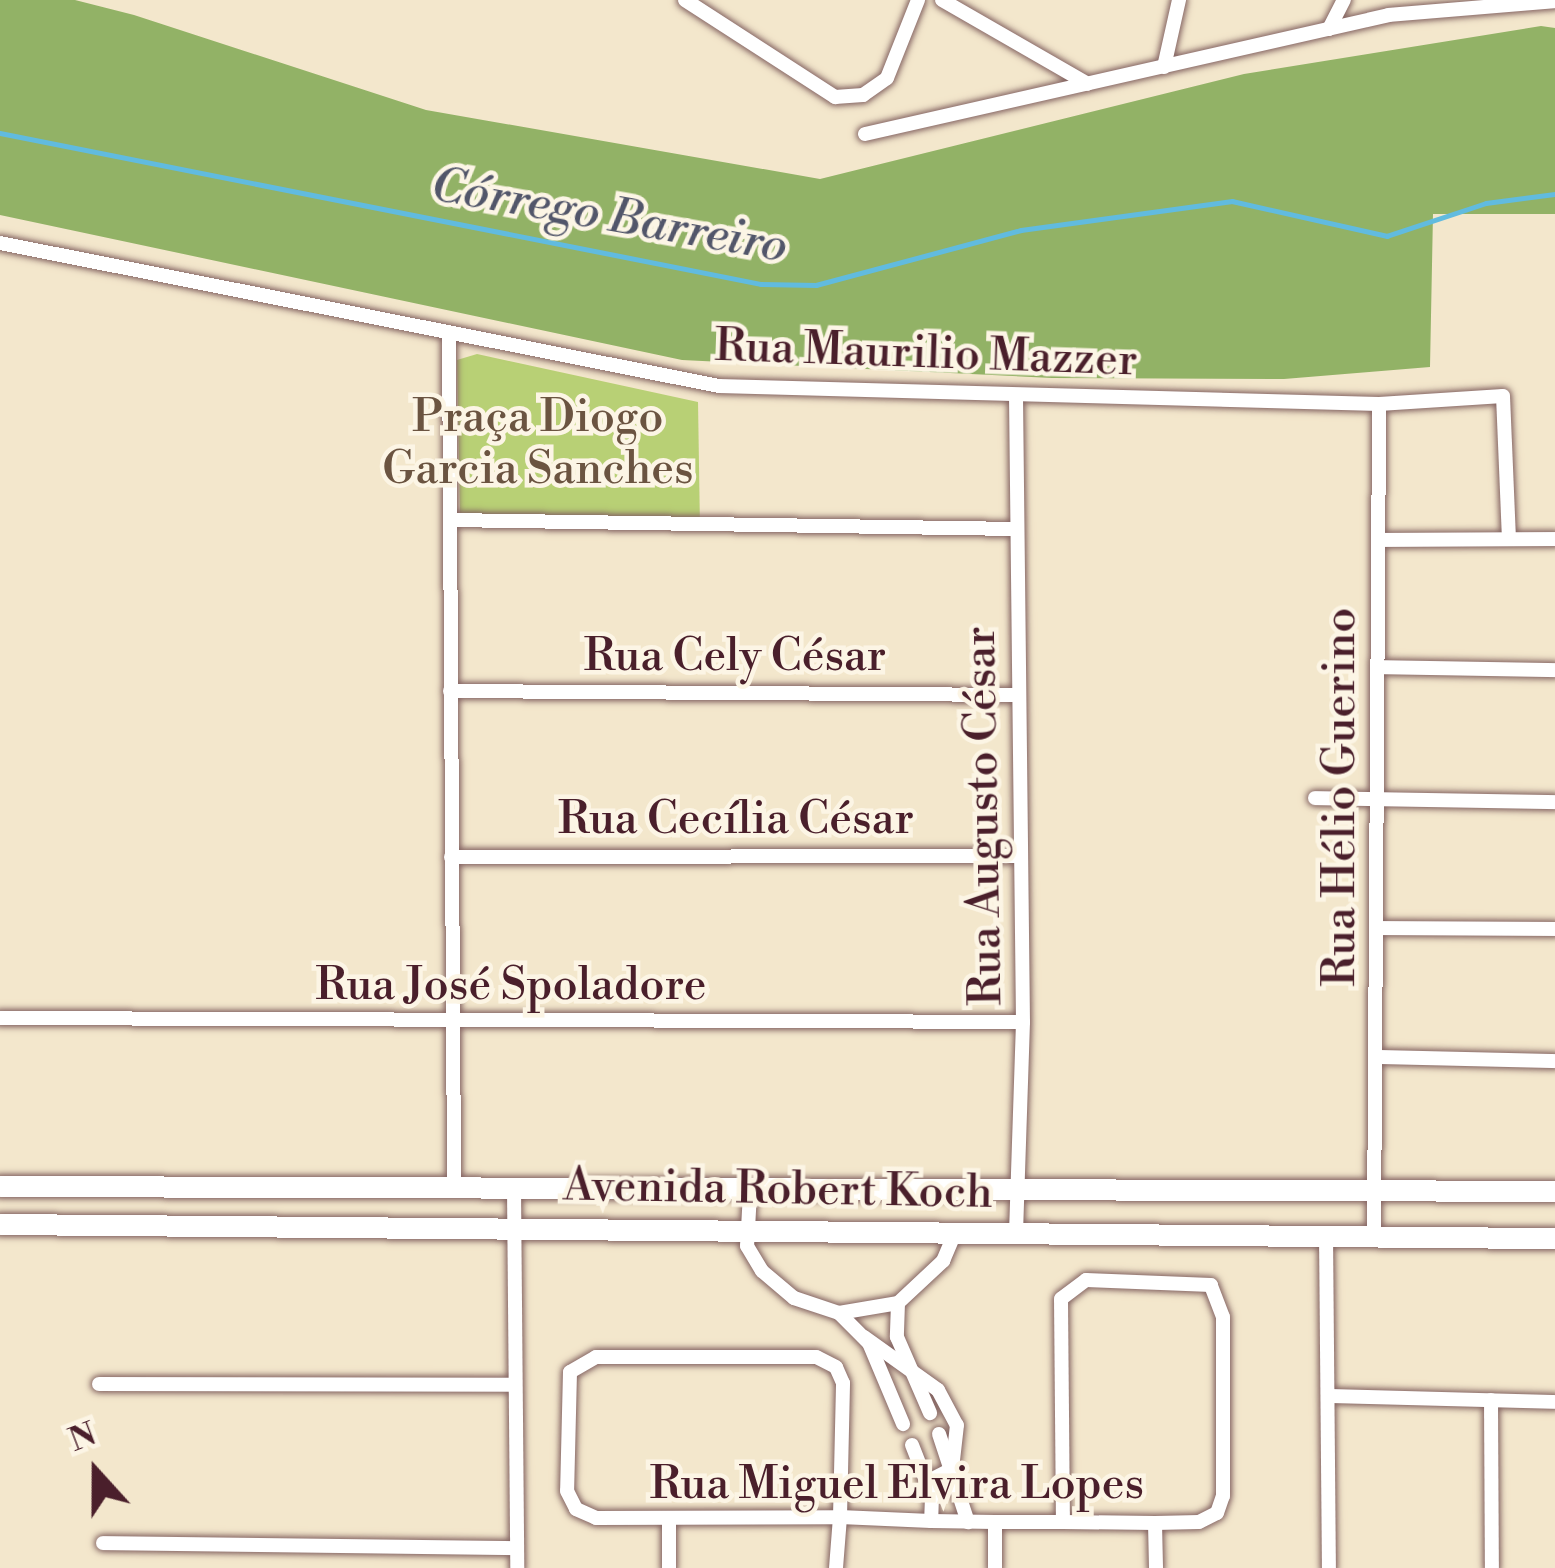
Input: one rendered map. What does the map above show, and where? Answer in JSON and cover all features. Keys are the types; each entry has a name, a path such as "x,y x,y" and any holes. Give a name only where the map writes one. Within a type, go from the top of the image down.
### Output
{"main road":[{"name":"Avenida Robert Koch","path":"0,1186 750,1193 1555,1191"},
{"name":"Avenida Robert Koch","path":"0,1224 513,1222 746,1231 1555,1238"}],"street":[{"path":"685,0 835,97 863,95 887,79 918,0"},
{"path":"942,0 1088,84"},
{"path":"1164,67 1179,0"},
{"path":"1329,29 1344,0"},
{"path":"865,134 1389,15 1555,1"},
{"name":"Rua Maurilio Mazzer","path":"0,243 112,259 448,335 719,386 1379,404 1503,396 1509,539"},
{"path":"448,335 454,1187"},
{"name":"Rua Augusto César","path":"1016,396 1023,1022 1016,1234"},
{"name":"Rua Hélio Guerino","path":"1374,1234 1379,404"},
{"path":"450,520 1016,529"},
{"path":"1378,540 1555,538"},
{"path":"1378,667 1555,670"},
{"name":"Rua Cely César","path":"451,692 1019,695"},
{"path":"1315,798 1555,802"},
{"name":"Rua Cecília César","path":"451,857 1021,856"},
{"path":"1376,928 1555,929"},
{"name":"Rua José Spoladore","path":"0,1018 1023,1022"},
{"path":"1376,1057 1555,1061"},
{"path":"514,1189 518,1568"},
{"path":"750,1193 746,1231 771,1281 838,1313 943,1395 957,1425 952,1468"},
{"path":"1326,1233 1329,1568"},
{"path":"838,1313 898,1303 943,1261 954,1234"},
{"name":"Rua Miguel Elvira Lopes","path":"840,1517 843,1383 836,1367 816,1357 577,1364 568,1382 567,1464 576,1509 596,1518 840,1517 968,1522 994,1522 1063,1522 1199,1522 1217,1513 1223,1496 1220,1295 1196,1280 1086,1280 1066,1292 1059,1308 1063,1522"},
{"path":"898,1303 895,1330 930,1413"},
{"path":"865,1337 902,1424"},
{"path":"99,1384 514,1385"},
{"path":"1328,1396 1555,1402"},
{"path":"1491,1400 1492,1568"},
{"path":"939,1434 968,1522"},
{"path":"912,1445 927,1482 931,1521"},
{"path":"927,1482 952,1468"},
{"path":"836,1568 840,1517"},
{"path":"669,1520 669,1568"},
{"path":"994,1522 995,1568"},
{"path":"1155,1522 1156,1568"},
{"path":"103,1543 518,1548"}],"green space":[{"path":"0,0 75,0 134,15 426,110 820,179 1244,74 1541,26 1555,28 1555,214 1433,214 1430,367 1284,379 1052,378 682,360 0,215"},
{"name":"Praça Diogo Garcia Sanches","path":"477,354 698,402 700,530 460,513 457,360"}],"waterway":[{"name":"Córrego Barreiro","path":"0,133 761,284 816,285 1021,230 1232,201 1387,236 1486,203 1555,194"}]}
